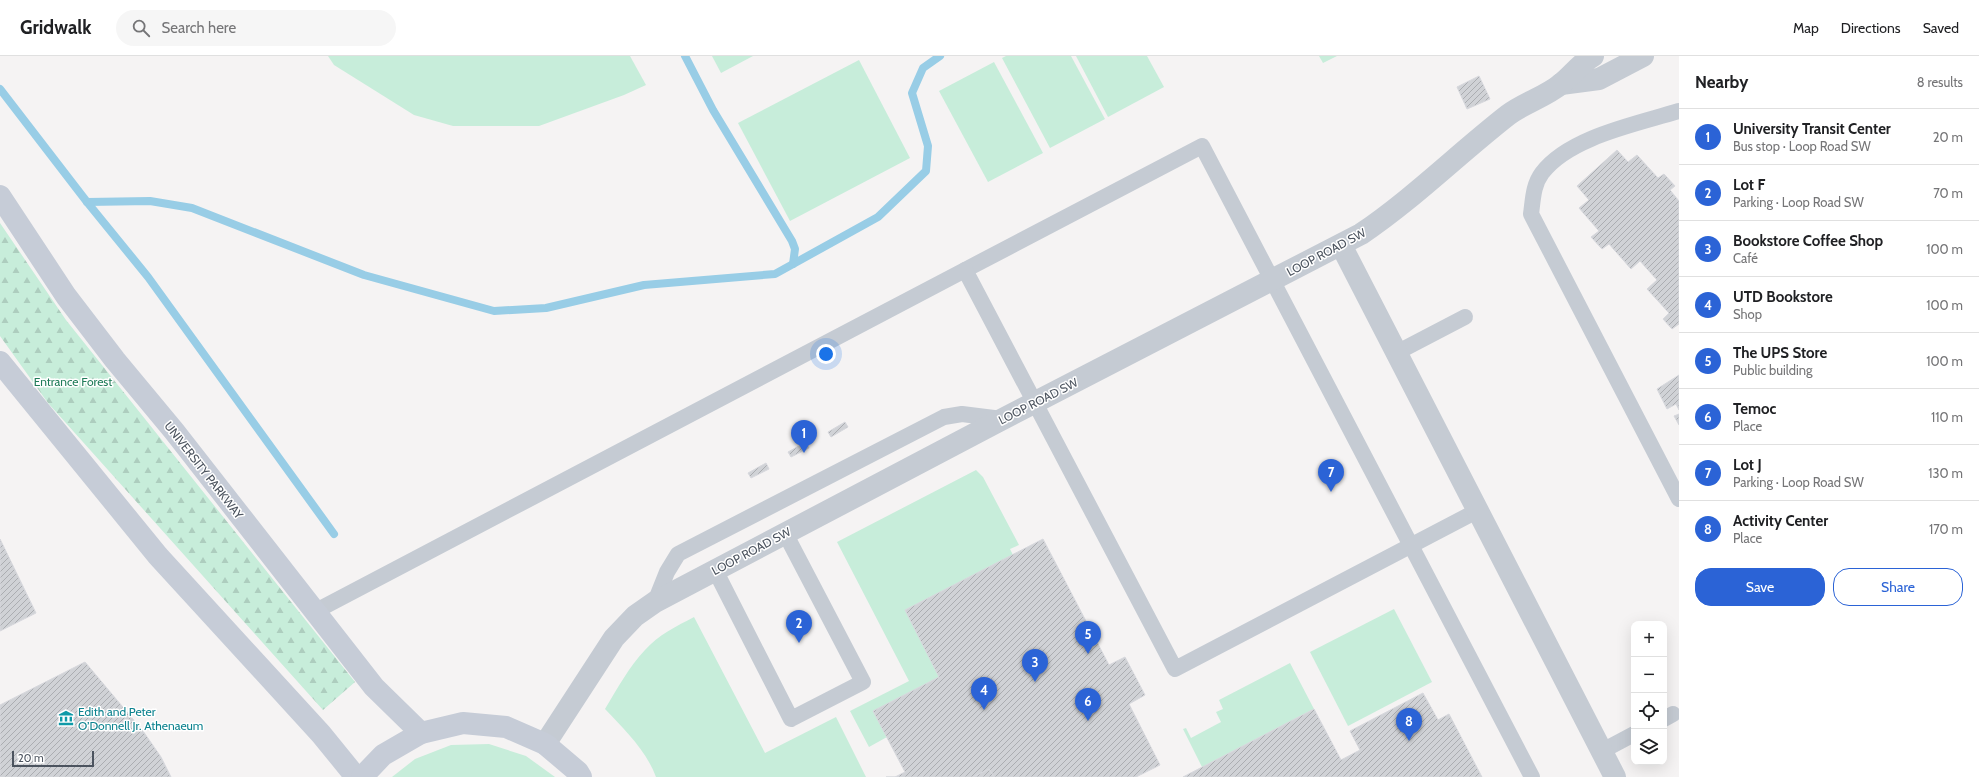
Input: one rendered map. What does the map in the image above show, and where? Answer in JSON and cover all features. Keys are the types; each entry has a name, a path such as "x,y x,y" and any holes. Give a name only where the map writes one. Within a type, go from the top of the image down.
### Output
{"street":[{"name":"LOOP ROAD SW","path":"545,744 614,638 635,616 655,602 1034,403 1361,234 1399,207 1510,113 1561,84 1593,56"},
{"name":"LOOP ROAD SW","path":"1561,84 1599,79 1643,56"},
{"name":"UNIVERSITY PARKWAY","path":"0,196 66,296 115,360 179,437 374,687 421,733"},
{"path":"1340,245 1615,777"},
{"path":"0,362 158,556 316,728 356,777"},
{"path":"362,777 383,755 421,733 463,723 506,727 545,744 578,772 581,777"}],"lane":[{"path":"1679,111 1604,134 1578,145 1555,159 1541,174 1534,190 1531,214 1679,500"},
{"path":"314,612 1202,146 1271,281 1412,546 1532,777"},
{"path":"965,270 1175,670 1477,511"},
{"path":"1396,353 1465,317"},
{"path":"655,602 667,572 678,554 944,417 962,414 1002,420"},
{"path":"715,570 791,719 863,682 785,533"},
{"path":"1602,751 1631,736"}],"green space":[{"path":"328,56 630,56 646,85 624,95 539,126 453,126 414,115 334,65"},
{"path":"712,56 753,56 721,73"},
{"path":"1006,56 1071,56 1105,119 1050,148 1002,58"},
{"path":"1076,56 1147,56 1164,87 1108,117"},
{"path":"1319,56 1337,56 1323,63"},
{"path":"859,60 910,158 790,221 738,123"},
{"path":"994,62 1043,153 988,182 939,91"},
{"name":"Entrance Forest","path":"0,223 66,320 355,682 323,710 48,403 0,336"},
{"path":"976,470 983,477 1019,545 1010,549 1013,555 905,610 939,677 873,711 887,737 869,747 850,711 909,681 837,542"},
{"path":"1394,609 1432,682 1348,726 1310,652"},
{"path":"694,617 765,753 836,717 866,777 656,777 652,767 640,749 627,732 605,709 628,671 650,645 668,631"},
{"path":"1290,663 1314,709 1202,767 1183,729 1186,728 1191,738 1221,722 1216,712 1223,709 1219,700"},
{"path":"489,744 526,756 555,777 392,777 415,759 451,745"}],"building":[{"path":"1479,76 1490,99 1467,109 1457,87"},
{"path":"1617,150 1628,162 1637,155 1658,178 1664,174 1675,186 1670,190 1679,201 1679,324 1672,329 1663,319 1669,313 1647,289 1657,280 1640,261 1631,269 1609,244 1602,249 1591,237 1599,231 1579,208 1589,200 1577,186"},
{"path":"1679,375 1679,410 1676,404 1667,409 1657,389"},
{"path":"1679,414 1679,425 1674,416"},
{"path":"845,422 848,427 831,437 828,432"},
{"path":"806,442 809,448 791,457 788,452"},
{"path":"766,463 769,469 751,478 748,473"},
{"path":"0,539 36,613 0,631"},
{"path":"1043,539 1109,665 1125,657 1145,695 1129,704 1160,765 1136,777 994,777 989,769 973,777 895,777 905,772 873,711 939,677 905,610"},
{"name":"Edith and Peter O’Donnell Jr. Athenaeum","path":"85,662 143,731 161,757 171,777 0,777 0,705"},
{"path":"1423,693 1438,720 1449,714 1482,777 1183,777 1314,709 1341,760 1360,750 1350,731"},
{"path":"989,769 994,777 973,777"}],"waterway":[{"path":"685,56 713,110 792,241 795,249 793,264"},
{"path":"87,202 150,201 192,208 364,275 494,311 546,308 644,285 775,274 878,217 926,171 928,146 912,93 923,68 940,56"},
{"path":"0,89 87,202 148,277 334,534"}],"place":[{"name":"University Transit Center","path":"804,453"},
{"name":"Lot J","path":"1331,492"},
{"name":"Lot F","path":"799,643"},
{"name":"The UPS Store","path":"1088,654"},
{"name":"Bookstore Coffee Shop","path":"1035,682"},
{"name":"UTD Bookstore","path":"984,710"},
{"name":"Edith and Peter O’Donnell Jr. Athenaeum","path":"66,718"},
{"name":"Temoc","path":"1088,721"},
{"name":"Activity Center","path":"1409,741"}]}
